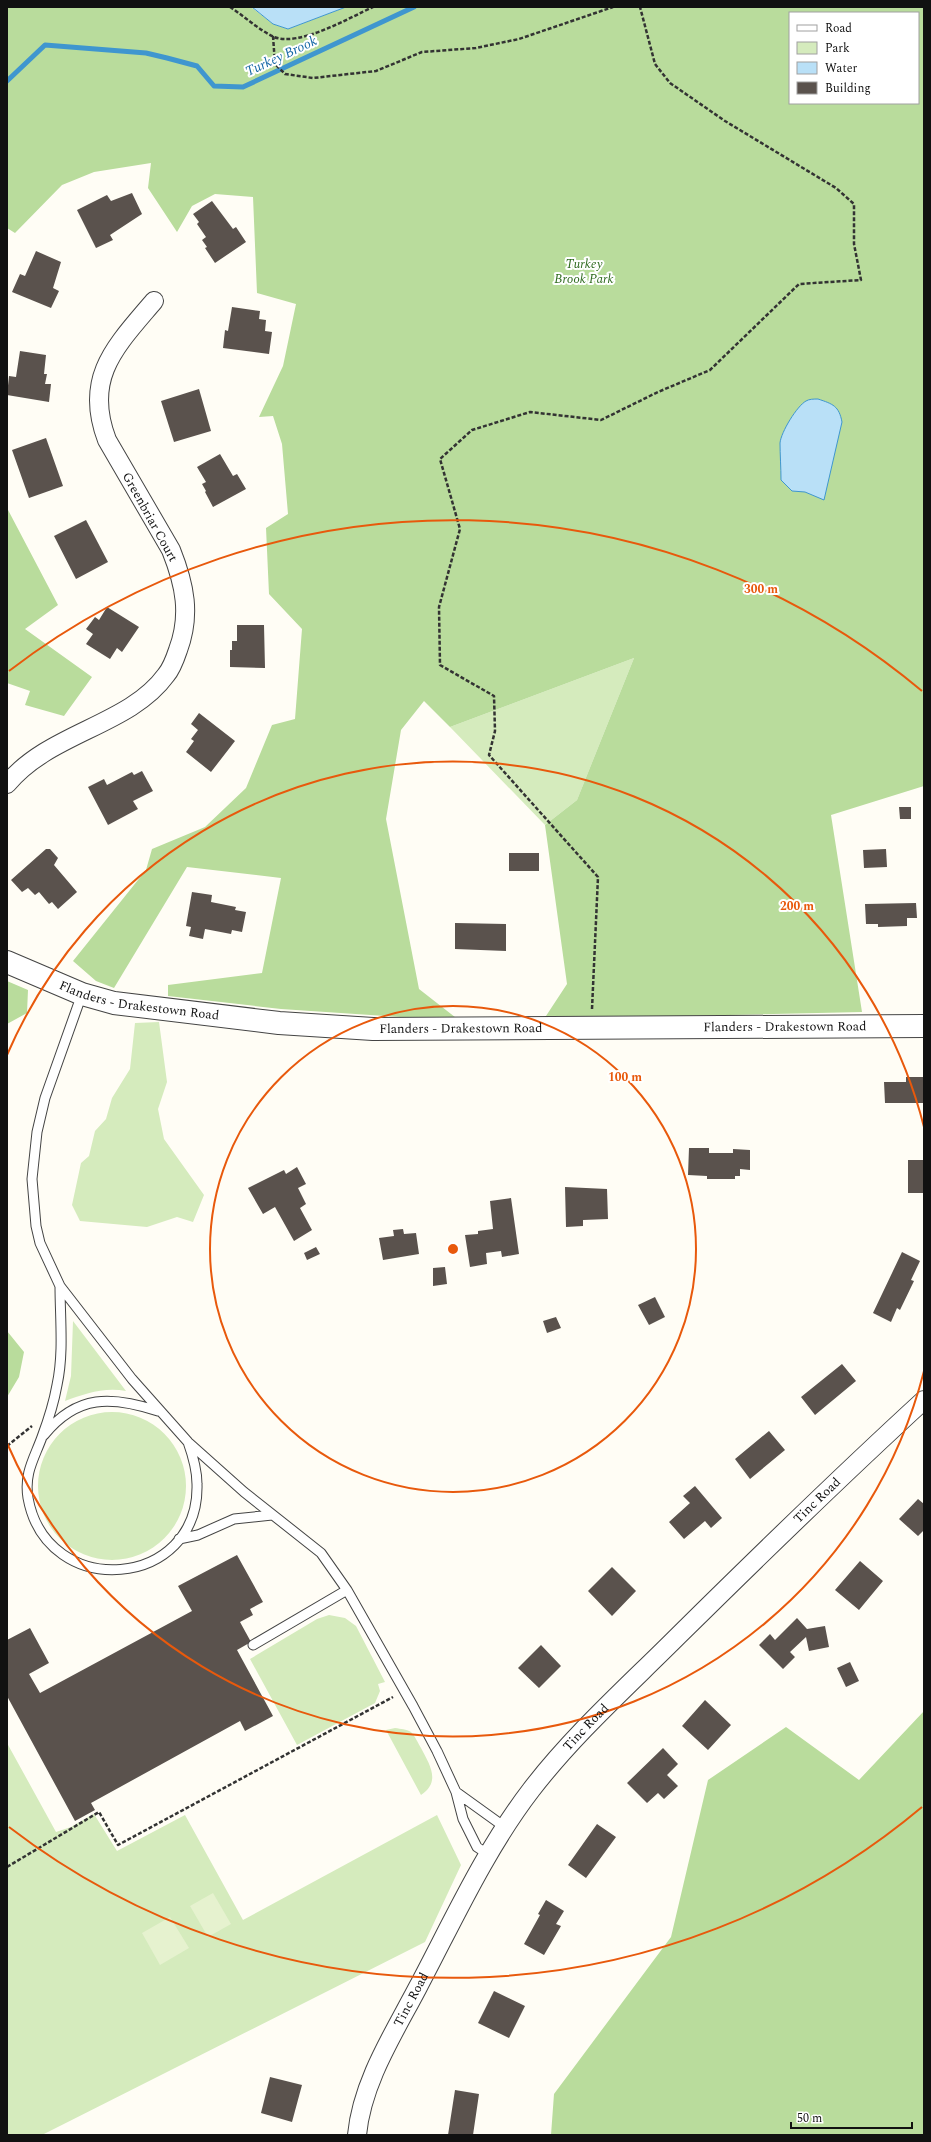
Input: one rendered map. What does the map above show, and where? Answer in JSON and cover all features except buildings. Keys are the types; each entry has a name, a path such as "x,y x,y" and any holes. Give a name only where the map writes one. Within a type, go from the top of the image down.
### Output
{"street":[{"name":"Greenbriar Court","path":"7,784 31,762 54,746 134,705 147,696 167,675 183,638 187,605 179,569 172,550 107,440 101,426 98,399 104,368 115,348 154,301"},
{"name":"Flanders - Drakestown Road","path":"7,962 82,994 125,1005 319,1026 373,1029 924,1026"},
{"name":"Tinc Road","path":"357,2135 365,2098 380,2061 488,1855 544,1775 602,1712 815,1501 924,1400"}],"lane":[{"path":"82,994 45,1098 37,1132 32,1179 36,1226 40,1243 60,1286 159,1411 188,1442 272,1515 299,1534 321,1553 347,1590 404,1691 437,1752 456,1792 464,1819 477,1847 488,1855"},
{"path":"60,1286 60,1362 57,1385 42,1438 31,1460 28,1494 37,1524 46,1538 57,1550 70,1560 103,1570 120,1570 137,1567 154,1560 179,1539 190,1522 197,1493 195,1464 188,1442"},
{"path":"42,1438 58,1420 69,1412 99,1401 130,1402 159,1411"},
{"path":"179,1539 198,1535 234,1519 272,1515"},
{"path":"253,1645 347,1590"},
{"path":"456,1792 506,1828"}],"path":[{"path":"230,7 273,36 294,39 334,25 373,7"},
{"path":"273,36 275,64 285,74 313,78 376,71 422,52 476,48 519,40 613,7"},
{"path":"591,1028 598,877 489,755 495,731 494,696 440,664 439,607 460,529 440,459 472,430 530,412 601,420 658,392 710,370 799,284 861,280 854,244 854,204 836,188 725,121 670,83 655,64 640,7"},
{"path":"7,1446 31,1427 47,1419"},
{"path":"7,1867 99,1812 118,1845 404,1691"}],"green space":[{"name":"Turkey Brook Park","path":"7,7 251,7 273,24 288,29 346,7 924,7 924,786 831,815 862,1012 544,1019 567,984 545,825 577,800 634,658 450,727 424,701 401,730 386,819 419,989 460,1021 281,1009 168,996 168,985 262,973 281,878 187,867 114,988 96,981 73,961 146,870 152,849 205,827 246,788 272,725 295,719 302,629 269,594 266,528 288,514 282,444 273,416 259,417 283,366 296,304 257,293 253,197 215,194 192,206 177,232 148,188 151,163 94,172 62,185 15,233 7,228"},
{"path":"7,508 58,605 25,629 92,677 64,716 25,705 30,691 7,683"},
{"path":"634,658 577,800 545,825 450,727"},
{"path":"7,981 28,990 27,1013 7,1024"},
{"path":"159,1022 167,1082 158,1109 164,1139 204,1195 193,1222 177,1217 147,1227 80,1221 72,1205 81,1163 89,1156 95,1131 106,1119 112,1098 130,1069 135,1023"},
{"path":"73,1321 126,1391 102,1391 65,1401 71,1376"},
{"path":"7,1331 24,1352 19,1377 7,1397"},
{"path":"112,1412 133,1415 147,1421 159,1429 169,1439 177,1451 183,1465 186,1486 183,1507 177,1521 169,1533 159,1543 147,1551 133,1557 112,1560 91,1557 77,1551 65,1543 55,1533 47,1521 41,1507 38,1486 41,1465 47,1451 55,1439 65,1429 77,1421 91,1415"},
{"path":"329,1615 345,1618 356,1626 385,1682 378,1684 380,1691 375,1703 297,1745 250,1659 317,1619"},
{"path":"924,1711 924,2135 551,2135 554,2094 671,1937 708,1780 786,1727 859,1780"},
{"path":"395,1728 411,1732 428,1761 432,1773 431,1785 421,1795 386,1730"},
{"path":"7,1743 56,1832 71,1827 94,1814 117,1851 185,1815 243,1920 437,1815 461,1865 425,1942 42,2135 7,2135"},
{"path":"213,1893 231,1924 208,1937 190,1906"},
{"path":"170,1917 189,1948 160,1965 142,1933"}],"water":[{"path":"252,7 346,7 288,29 273,24"},
{"path":"818,399 828,402 834,406 839,412 842,422 824,500 805,492 792,491 781,480 780,443 783,432 802,404 809,400"}],"waterway":[{"name":"Turkey Brook","path":"7,81 45,45 146,53 197,66 214,86 243,87 414,7"}]}
